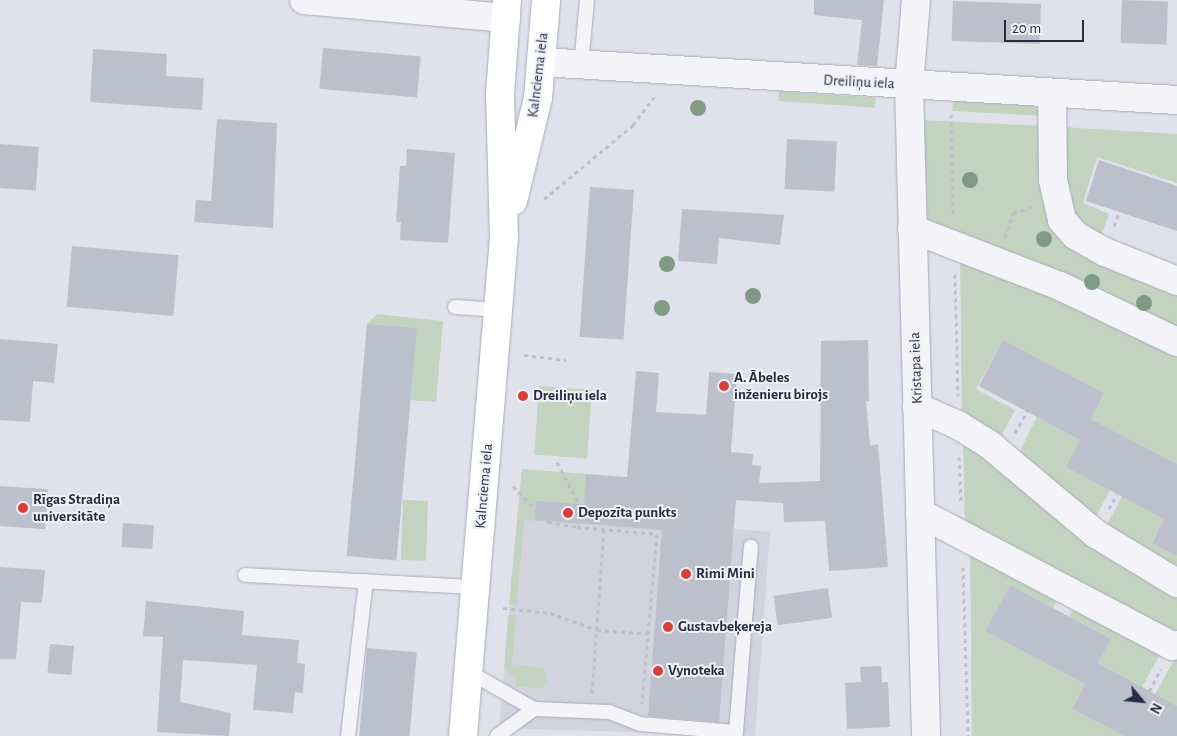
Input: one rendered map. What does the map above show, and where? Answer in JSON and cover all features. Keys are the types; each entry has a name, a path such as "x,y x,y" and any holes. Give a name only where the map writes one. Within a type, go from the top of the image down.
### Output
{"main road":[{"name":"Kalnciema iela","path":"504,237 538,98 546,0"},
{"name":"Kalnciema iela","path":"463,736 504,237 500,95 506,9"}],"street":[{"path":"304,0 506,9"},
{"name":"Kristapa iela","path":"916,0 909,84 926,736"},
{"name":"Dreiliņu iela","path":"541,62 582,66 1177,100"},
{"path":"1052,93 1055,199 1062,220 1076,235 1177,281"},
{"path":"912,230 997,262 1177,342"},
{"path":"917,407 958,425 991,446 1096,534 1177,582"},
{"path":"920,513 1164,642 1177,645"}],"lane":[{"path":"582,66 587,0"},
{"path":"455,307 498,310"},
{"path":"469,672 534,709 609,712 640,724 736,732 751,547"},
{"path":"245,575 476,587"},
{"path":"348,736 366,581"},
{"path":"497,736 534,709"}],"path":[{"path":"544,199 633,125 654,97"},
{"path":"997,262 1014,213 1055,199"},
{"path":"524,355 566,360"},
{"path":"557,462 579,504 577,527"},
{"path":"513,486 548,522 577,527 658,534 647,634 640,724"},
{"path":"591,711 604,529"},
{"path":"503,608 550,613 597,630 653,634"}],"shaded area":[{"path":"522,469 586,474 725,528 770,532 755,736 499,728"}],"green space":[{"path":"779,91 876,98 875,108 778,101"},
{"path":"953,101 1032,105 1044,116 952,111"},
{"path":"923,120 1044,126 1045,197 1177,289 1177,330 928,227"},
{"path":"1063,127 1177,134 1177,183 1097,157 1083,203 1109,214 1101,236 1074,218 1064,200"},
{"path":"960,257 1048,291 1177,353 1177,464 1091,419 1104,393 1003,340 976,389 1015,410 1000,439 962,419"},
{"path":"377,314 443,321 436,402 411,400 367,324"},
{"path":"539,386 592,390 587,459 534,455"},
{"path":"1037,417 1080,440 1110,490 1093,522 1035,472 1020,451"},
{"path":"963,437 1177,592 1177,638 965,530"},
{"path":"522,469 586,474 584,504 556,503 554,522 524,520 517,605 509,604"},
{"path":"1122,496 1164,519 1152,542 1177,556 1177,572 1104,531"},
{"path":"403,500 428,501 426,561 401,560"},
{"path":"970,551 1059,597 1053,608 1010,585 985,631 1085,684 1072,709 1124,736 972,736"},
{"path":"1075,605 1162,650 1142,687 1098,663 1111,639 1069,617"},
{"path":"508,615 516,615 512,664 544,668 548,682 540,689 516,686 516,679 504,668"},
{"path":"1177,655 1177,706 1155,694"}],"building":[{"path":"814,0 884,0 877,66 857,65 862,20 814,15"},
{"path":"1122,0 1168,2 1166,45 1120,43"},
{"path":"953,1 1041,4 1040,44 952,41"},
{"path":"323,48 421,57 417,97 319,89"},
{"path":"93,49 167,54 166,76 204,78 202,110 90,102"},
{"path":"217,119 277,123 273,228 194,222 196,200 211,201"},
{"path":"787,139 837,142 834,192 784,189"},
{"path":"0,144 39,147 36,191 0,188"},
{"path":"407,149 455,153 448,243 400,240 401,222 396,222 400,166 406,166"},
{"path":"1099,160 1177,186 1177,231 1086,201"},
{"path":"590,187 634,190 623,340 580,337"},
{"path":"682,209 784,215 780,245 719,238 717,264 678,261"},
{"path":"72,246 179,255 173,316 67,307"},
{"path":"367,324 417,328 397,560 347,556"},
{"path":"0,339 58,344 54,383 33,381 30,422 0,420"},
{"path":"868,340 869,401 866,401 870,445 878,444 888,567 829,571 825,521 784,522 783,503 736,500 719,722 648,716 662,530 535,520 536,501 584,504 586,474 627,477 636,371 659,373 656,412 706,415 709,372 737,374 731,452 753,454 752,465 761,466 759,483 820,481 821,341"},
{"path":"1003,340 1104,393 1091,419 1177,464 1177,556 1152,543 1164,519 1066,467 1080,440 979,386"},
{"name":"Rīgas Stradiņa universitāte","path":"0,486 48,489 45,529 0,526"},
{"path":"123,523 154,525 152,549 121,547"},
{"path":"0,567 45,570 42,603 21,602 16,659 0,659"},
{"path":"1010,585 1111,639 1098,663 1177,706 1177,736 1124,736 1072,709 1085,684 985,631"},
{"path":"828,588 832,618 778,625 774,596"},
{"path":"146,601 244,611 242,635 299,640 297,663 305,664 303,693 295,692 293,713 253,710 257,665 183,660 180,702 231,713 229,736 157,732 163,637 143,636"},
{"path":"50,644 74,646 71,675 47,673"},
{"path":"367,648 417,652 409,736 359,736"},
{"path":"881,666 882,682 888,682 890,727 847,729 845,683 861,682 860,667"}],"place":[{"name":"A. Ābeles inženieru birojs","path":"724,386"},
{"name":"Dreiliņu iela","path":"523,396"},
{"name":"Rīgas Stradiņa universitāte","path":"23,508"},
{"name":"Depozīta punkts","path":"568,513"},
{"name":"Rimi Mini","path":"686,574"},
{"name":"Gustavbeķereja","path":"668,627"},
{"name":"Vynoteka","path":"658,671"}]}
